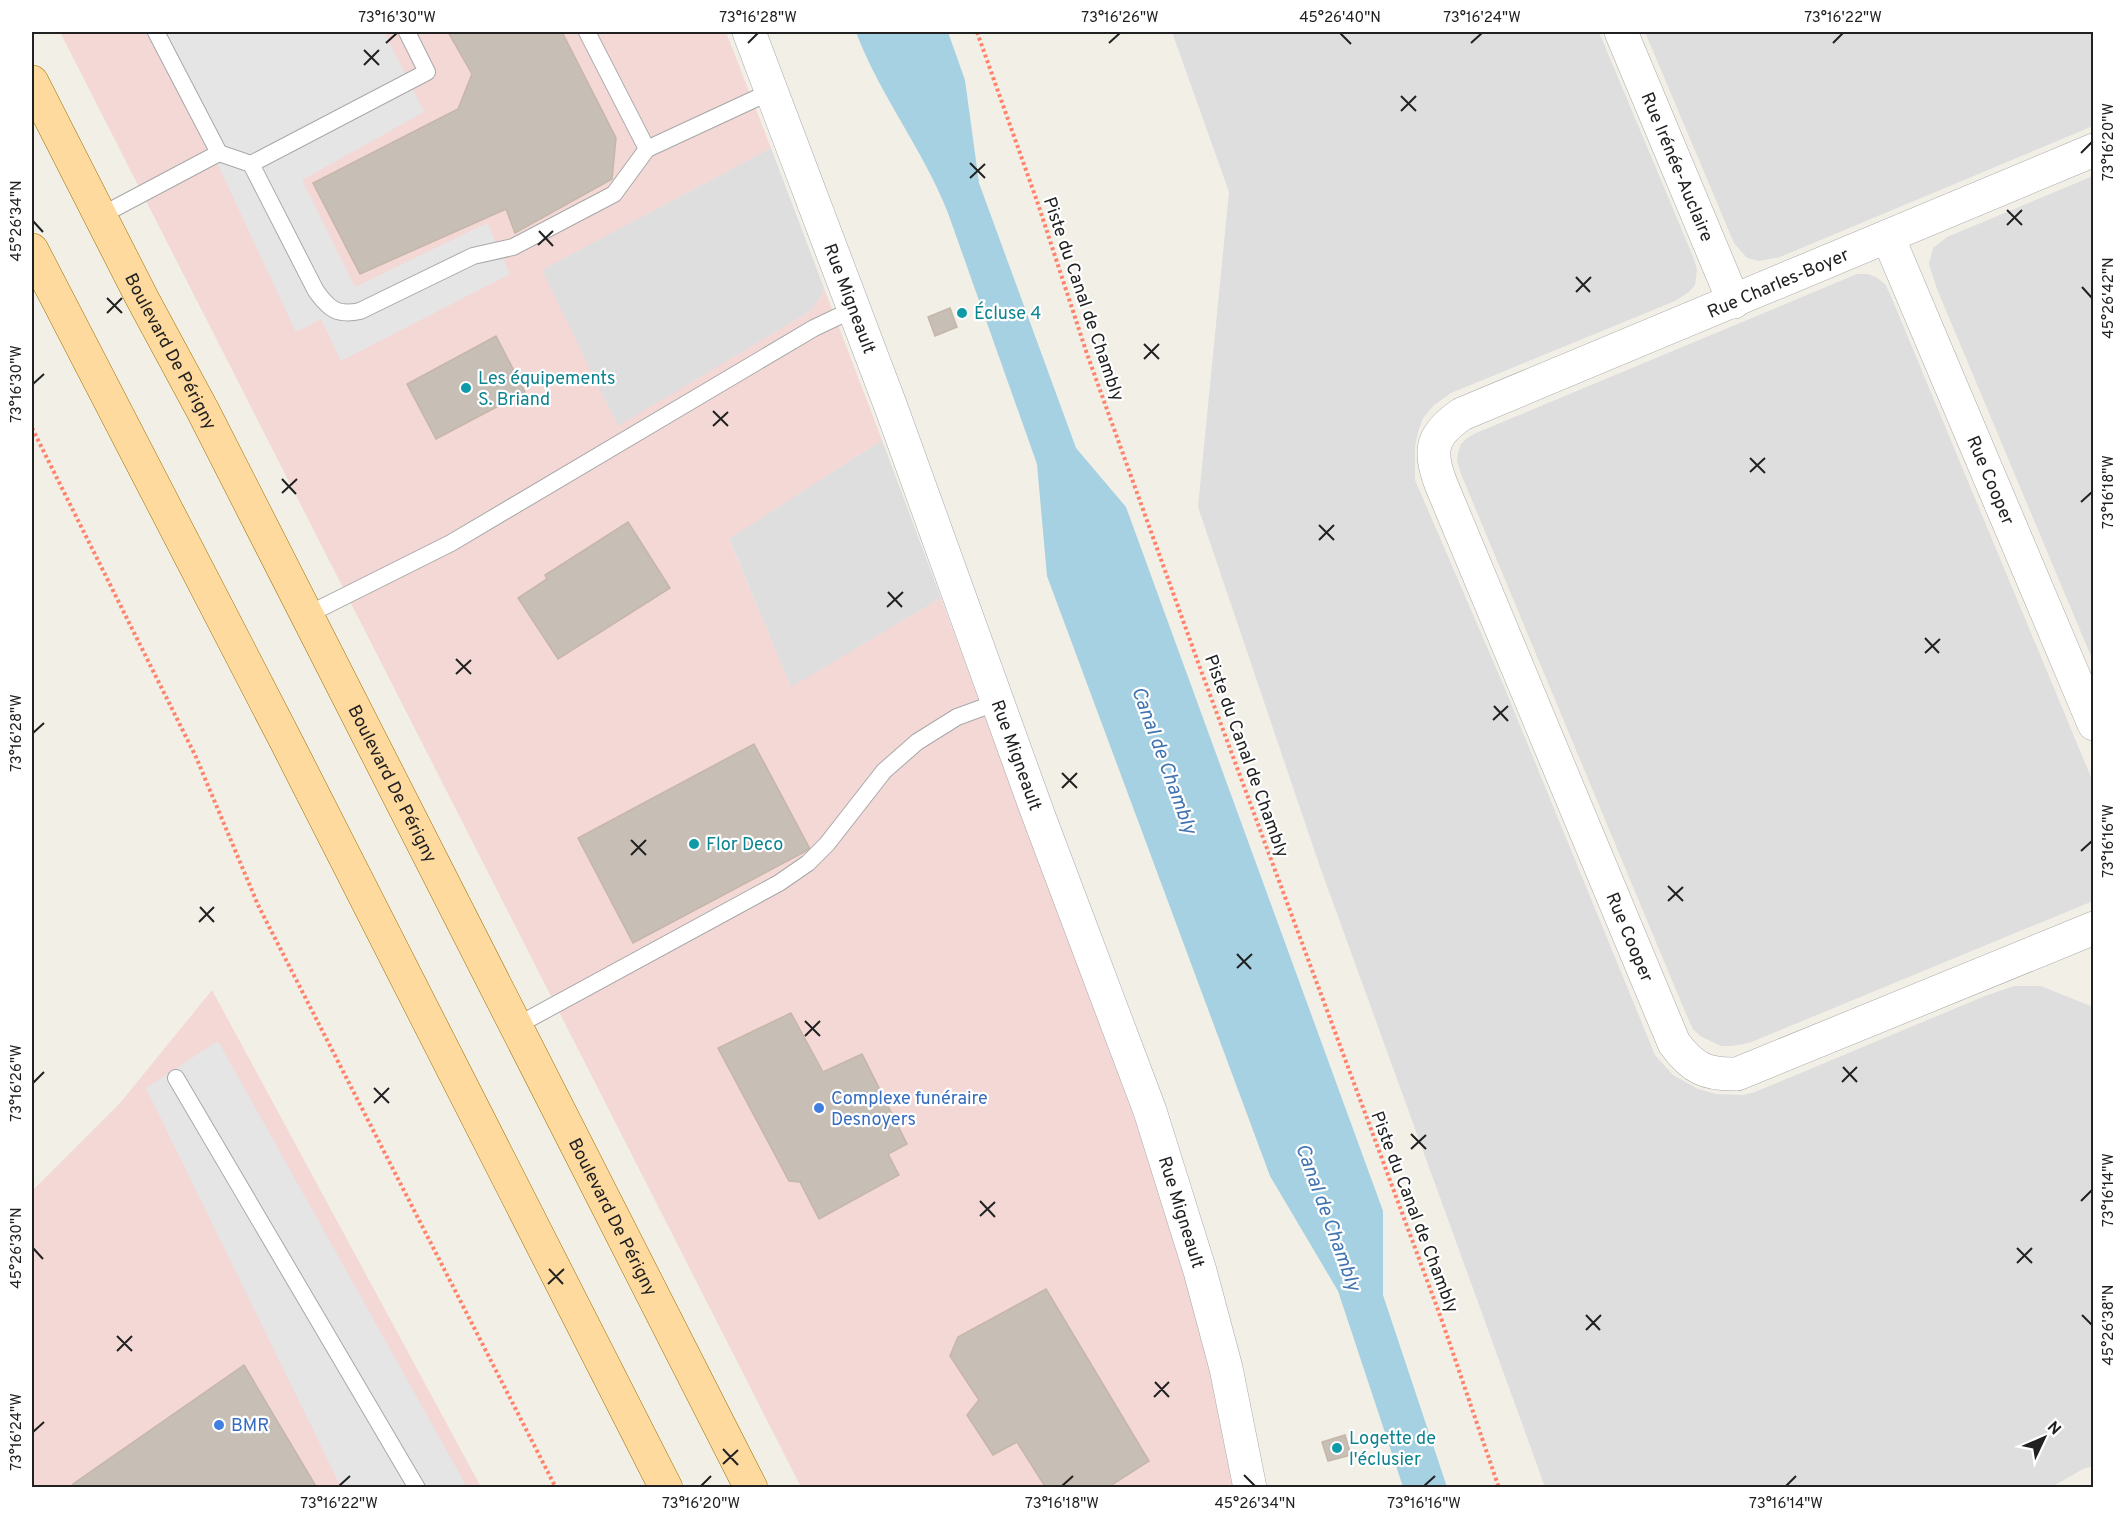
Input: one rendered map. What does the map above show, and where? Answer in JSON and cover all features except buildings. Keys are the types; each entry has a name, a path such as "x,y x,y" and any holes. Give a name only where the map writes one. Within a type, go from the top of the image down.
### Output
{"main road":[{"name":"Boulevard De Périgny","path":"32,82 142,298 203,411 751,1488"},
{"path":"32,250 286,741 666,1488"}],"street":[{"name":"Rue Migneault","path":"749,32 854,309 1150,1111 1226,1368 1250,1488"},
{"name":"Rue Irénée-Auclaire","path":"1621,32 1734,302"},
{"name":"Rue Charles-Boyer","path":"1461,414 2094,150"},
{"name":"Rue Cooper","path":"1888,237 2094,724"},
{"name":"Rue Cooper","path":"1461,414 1444,428 1439,436 1432,454 1433,465 1674,1043 1691,1063 1710,1073 1737,1074 2094,928"}],"lane":[{"path":"156,32 219,153 251,164 316,291 335,311 347,314 360,311 473,256 513,247 614,194 646,149 772,91"},
{"path":"251,164 427,72 407,32"},
{"path":"587,32 646,149"},
{"path":"100,216 219,153"},
{"path":"307,615 451,543 814,328 854,309"},
{"path":"516,1026 779,883 808,863 828,844 884,771 916,742 957,717 998,702"},
{"path":"176,1077 417,1488"}],"path":[{"name":"Piste du Canal de Chambly","path":"977,32 1038,204 1087,354 1211,698 1441,1318 1499,1488"},
{"path":"32,428 196,757 263,916 556,1488"}],"shaded area":[{"path":"60,32 726,32 771,148 542,270 618,426 809,312 818,301 824,288 882,440 729,539 791,687 941,598 1142,1139 1192,1297 1211,1373 1233,1487 801,1487"},
{"path":"156,32 384,32 424,112 302,180 355,287 487,223 510,274 341,361 321,319 296,332"},
{"path":"1172,32 1599,32 1694,259 1697,270 1695,285 1675,301 1451,393 1434,405 1423,418 1415,447 1415,480 1503,684 1655,1055 1673,1075 1698,1089 1716,1094 1743,1095 1755,1092 2014,986 2041,986 2093,1007 2093,1466 2083,1469 2050,1488 1545,1487 1319,864 1198,507 1229,192"},
{"path":"1645,32 2093,32 2093,126 1780,257 1759,261 1747,258 1734,243"},
{"path":"771,148 824,288 818,301 809,312 618,427 541,270"},
{"path":"2093,176 2093,661 1937,289 1929,264 1933,248 1947,237"},
{"path":"1857,274 1876,277 1885,284 1890,294 2093,782 2093,901 1749,1043 1721,1046 1700,1036 1693,1029 1686,1014 1461,474 1457,461 1458,453 1461,444 1476,433"},
{"path":"882,440 941,598 791,688 729,538"},
{"path":"212,990 481,1487 32,1488 32,1191 121,1102"},
{"path":"218,1041 467,1487 341,1487 146,1088"}],"water":[{"name":"Canal de Chambly","path":"856,32 948,32 965,80 979,183 1076,448 1126,507 1383,1211 1383,1295 1447,1487 1403,1487 1338,1291 1270,1176 1047,576 1037,464 948,213 938,189 877,78"}],"place":[{"name":"Écluse 4","path":"962,313"},
{"name":"Les équipements S. Briand","path":"466,388"},
{"name":"Flor Deco","path":"694,844"},
{"name":"Complexe funéraire Desnoyers","path":"819,1108"},
{"name":"BMR","path":"219,1425"},
{"name":"Logette de l'éclusier","path":"1337,1448"}]}
